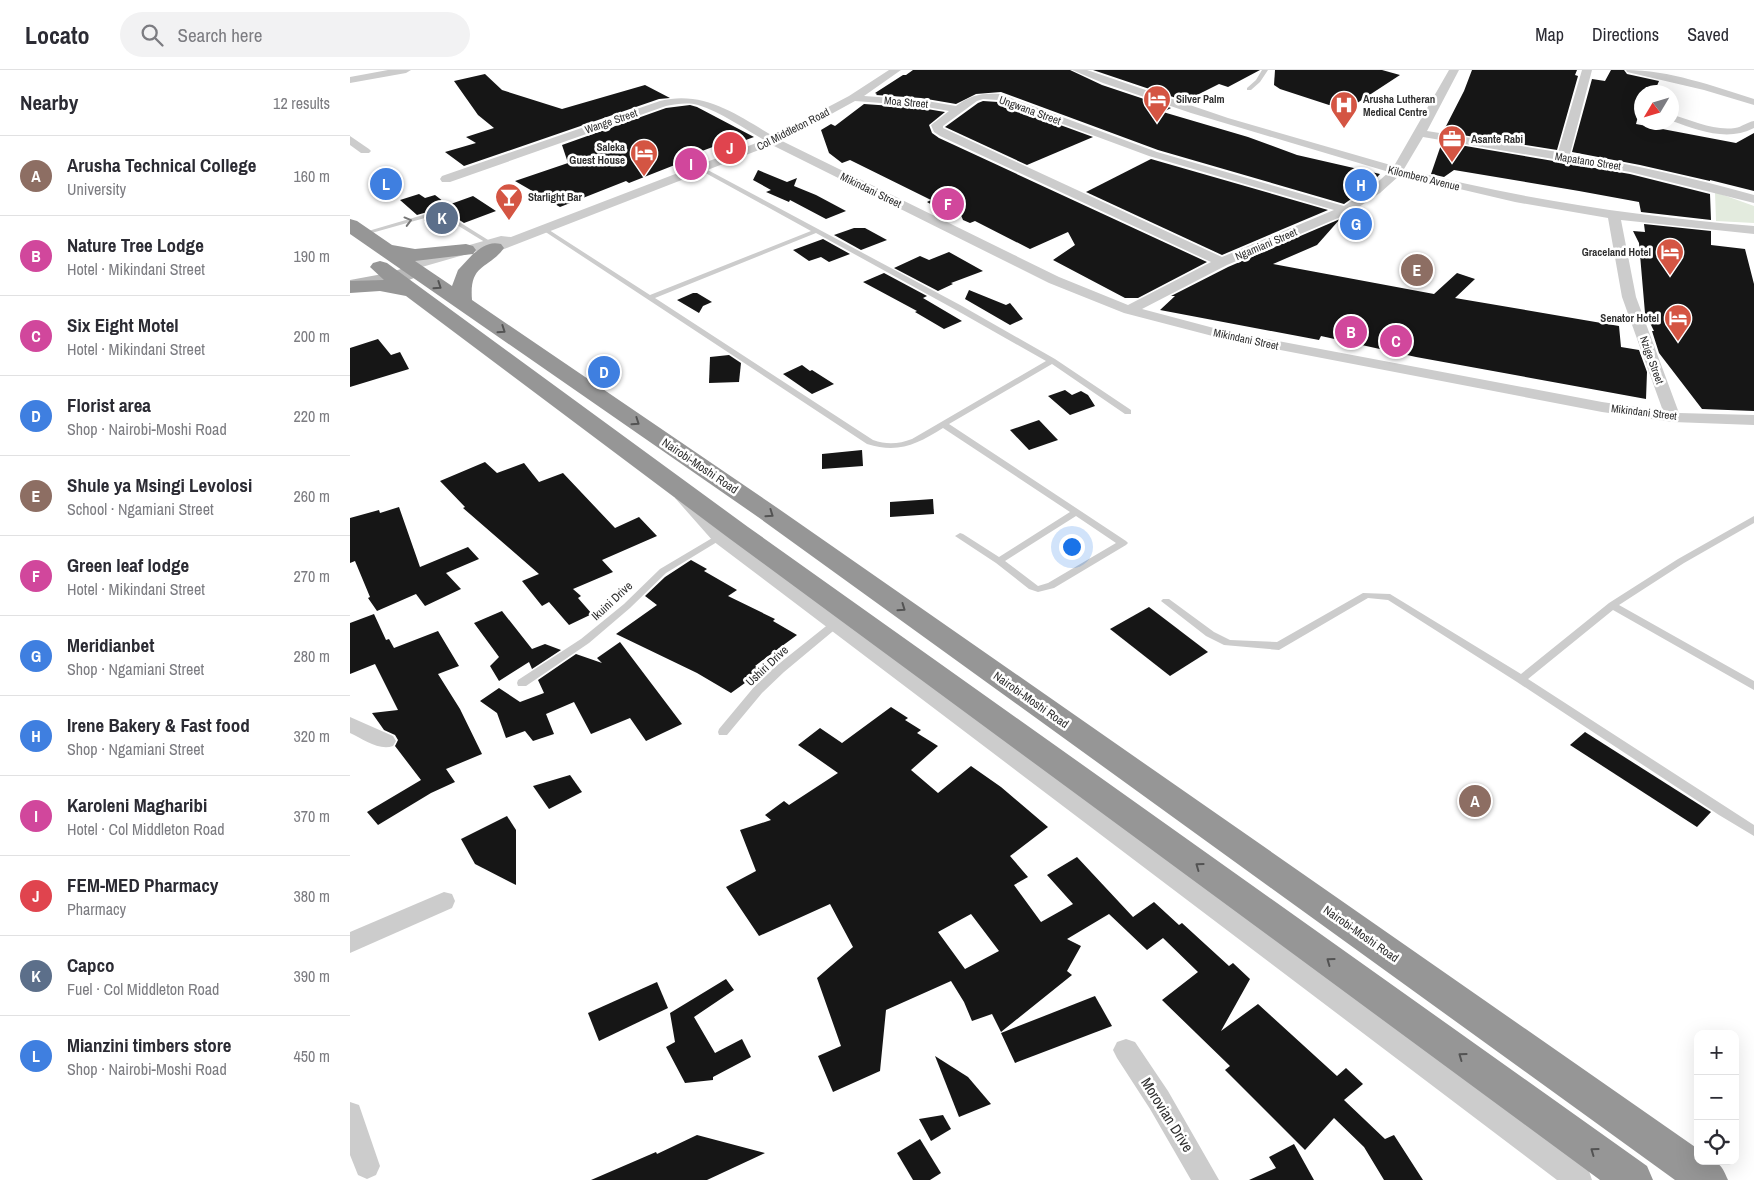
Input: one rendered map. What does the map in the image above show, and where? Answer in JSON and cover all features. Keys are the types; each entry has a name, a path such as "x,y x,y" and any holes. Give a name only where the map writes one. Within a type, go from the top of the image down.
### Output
{"highway":[{"name":"Nairobi-Moshi Road","path":"354,235 401,272 462,302 767,512 1708,1180"},
{"path":"462,302 461,288 465,274 497,243"},
{"path":"350,280 377,255 415,255 466,250"},
{"name":"Nairobi-Moshi Road","path":"401,272 409,291 1633,1180"},
{"path":"350,286 380,286 409,291"}],"street":[{"path":"352,77 406,70"},
{"name":"Col Middleton Road","path":"401,272 544,229 773,141 853,98 896,70"},
{"name":"Kilombero Avenue","path":"1077,70 1188,109 1397,171 1527,200 1688,224 1754,230"},
{"name":"Ngamiani Street","path":"1129,310 1222,262 1346,210 1376,190 1397,171 1454,70"},
{"path":"1563,156 1587,70"},
{"path":"1631,70 1661,81 1754,102"},
{"name":"Ungwana Street","path":"1222,262 997,160 938,130 937,125 973,99 982,96 1000,97 1153,154 1346,210"},
{"name":"Moa Street","path":"853,98 921,103 959,110"},
{"name":"Wange Street","path":"446,178 664,103 682,100 700,102 738,120 773,141"},
{"path":"1679,120 1717,132 1734,132 1746,129 1754,124"},
{"name":"Mapatano Street","path":"1420,133 1563,156 1682,178 1754,199"},
{"path":"350,139 365,151"},
{"name":"Mikindani Street","path":"773,141 1054,280 1129,310 1224,335 1592,405 1673,417 1754,420"},
{"name":"Nzige Street","path":"1614,214 1629,297 1673,417"},
{"name":"Col Middleton Road","path":"401,272 466,250 497,243"},
{"path":"350,286 401,272"},
{"path":"663,476 719,537 834,625 1579,1180"},
{"path":"350,724 386,741"},
{"path":"350,943 444,901"},
{"name":"Morovian Drive","path":"1126,1050 1164,1107 1206,1180"},
{"path":"350,1114 367,1166"}],"lane":[{"path":"1248,89 1258,81 1265,70"},
{"path":"702,169 1052,361 1128,412"},
{"path":"354,235 440,212 497,243"},
{"path":"544,229 870,442 882,447 900,446 915,441 1052,361"},
{"path":"650,298 816,231"},
{"path":"943,424 1123,543 1051,586 1038,589 1032,587 999,561 960,536"},
{"path":"999,561 1078,512"},
{"path":"1521,679 1612,605 1681,561 1754,519"},
{"name":"Ikuini Drive","path":"522,683 585,641 664,571 719,537"},
{"path":"1166,601 1210,634 1228,644 1279,646 1366,595 1390,597 1521,679 1714,807 1754,831"},
{"path":"1612,605 1754,686"},
{"name":"Ushiri Drive","path":"723,732 766,683 834,625"}],"shaded area":[{"path":"1715,192 1754,206 1754,223 1716,221"}],"building":[{"path":"913,70 1070,70 1102,85 1171,108 1163,112 1248,137 1297,155 1380,174 1368,187 1344,204 1158,150 1001,92 976,94 956,104 921,98 876,95 875,93"},
{"path":"1093,70 1260,70 1228,87 1219,84 1185,101"},
{"path":"1275,70 1382,70 1400,75 1351,107 1329,105 1280,89 1274,85"},
{"path":"1472,70 1577,70 1575,75 1578,76 1557,150 1443,132 1464,91"},
{"path":"1611,70 1624,70 1627,74 1659,81 1657,85 1634,85 1634,130 1668,130 1736,143 1754,133 1754,191 1640,165 1572,152 1592,79 1605,81"},
{"path":"485,74 502,90 562,109 645,85 670,98 659,99 464,166 445,152 476,143 466,137 494,128 478,115 454,81"},
{"path":"983,101 998,102 1093,137 1027,165 945,127"},
{"path":"864,104 921,108 945,112 929,125 932,133 939,138 1207,262 1138,298 1125,298 1053,260 1075,245 1068,232 1030,249 975,221 970,223 963,220 960,213 951,216 927,202 931,200 850,160 842,163 829,153 821,130 831,124 835,126"},
{"path":"690,105 754,137 732,145 726,142 686,157 690,159 629,183 626,181 560,207 515,181 568,163 562,145 666,108"},
{"path":"1442,142 1630,174 1710,194 1711,220 1641,212 1639,202 1454,170 1444,177 1431,174"},
{"path":"1151,159 1328,210 1222,255 1086,192"},
{"path":"758,170 787,182 797,178 794,186 846,211 826,219 790,200 789,202 766,192 771,190 753,180"},
{"path":"419,194 425,198 435,195 448,205 473,196 496,211 464,223 441,208 417,215 400,200"},
{"path":"439,216 455,226 439,232 424,220"},
{"path":"1340,219 1317,245 1273,264 1434,294 1457,273 1475,279 1455,298 1619,326 1621,347 1639,350 1647,372 1646,399 1416,357 1321,336 1319,340 1160,310 1175,296 1171,296 1228,267"},
{"path":"1644,224 1711,231 1711,245 1745,249 1754,284 1754,411 1702,409 1659,353 1652,331 1654,331 1645,313 1639,243 1633,231 1645,232"},
{"path":"854,228 865,228 887,240 861,250 834,235"},
{"path":"823,239 850,254 829,262 821,257 809,261 793,250"},
{"path":"949,252 983,271 951,283 953,284 938,291 894,268 920,256 929,260"},
{"path":"884,273 927,296 923,298 962,321 944,329 915,312 917,311 863,282"},
{"path":"969,290 1006,305 1010,303 1023,319 1010,325 965,299"},
{"path":"697,293 712,302 703,306 699,313 677,300"},
{"path":"378,339 391,355 400,352 409,369 350,387 350,348"},
{"path":"729,355 741,363 739,382 709,383 710,357"},
{"path":"802,365 834,384 812,394 783,374"},
{"path":"1065,390 1072,395 1081,391 1088,395 1095,406 1070,415 1048,396"},
{"path":"1039,420 1058,440 1029,450 1010,430"},
{"path":"862,450 863,466 822,469 822,454"},
{"path":"485,462 497,473 524,463 539,482 563,473 615,528 639,517 657,536 602,560 613,572 573,589 581,596 578,598 592,614 569,625 549,602 542,606 522,581 539,574 463,508 465,507 440,481"},
{"path":"933,499 934,514 890,517 890,502"},
{"path":"399,507 420,567 468,547 479,559 446,573 461,589 425,606 416,594 377,611 368,598 370,597 355,561 350,563 350,518 379,510 380,513"},
{"path":"691,560 707,569 704,571 737,590 728,596 775,619 773,621 797,635 755,666 763,670 731,693 697,673 616,634 657,605 645,596 665,577"},
{"path":"1149,607 1208,652 1170,676 1110,629"},
{"path":"502,611 532,649 545,644 561,650 532,669 529,662 499,681 490,666 499,657 474,623"},
{"path":"374,614 386,640 389,639 394,648 438,631 459,666 438,674 460,709 482,754 446,769 455,782 431,793 378,825 367,812 421,780 395,746 398,740 395,735 384,730 372,713 398,710 375,664 350,674 350,623"},
{"path":"620,642 682,724 646,741 630,718 591,734 574,702 546,714 554,734 533,741 525,731 506,738 497,713 480,701 499,688 520,702 544,693 538,680 576,654 602,663 597,658"},
{"path":"891,707 908,718 905,720 921,730 917,733 938,746 911,770 938,793 971,766 1001,787 1048,827 1010,856 1028,877 1014,885 1041,922 1073,904 1047,875 1077,857 1133,917 1154,902 1179,925 1182,923 1229,966 1233,963 1250,979 1221,1031 1258,1004 1337,1076 1346,1068 1363,1084 1344,1100 1385,1139 1394,1135 1423,1180 1384,1180 1364,1147 1334,1118 1305,1150 1225,1070 1230,1066 1162,1000 1198,972 1163,938 1147,950 1109,914 1067,939 1081,946 1067,971 1072,975 1001,1032 992,1014 972,1021 964,1002 951,981 886,1010 880,1071 833,1092 818,1056 841,1046 817,978 853,947 830,904 759,936 726,887 756,871 740,830 771,820 765,815 784,801 789,805 838,773 798,745 820,728 842,743","holes":["971,914 999,951 965,969 938,932"]},
{"path":"1585,732 1711,812 1697,827 1570,745"},
{"path":"570,775 582,792 549,809 533,786"},
{"path":"507,816 516,830 516,885 475,864 461,839"},
{"path":"726,979 734,990 694,1017 715,1053 742,1039 751,1057 713,1077 713,1080 685,1083 666,1047 675,1042 670,1013"},
{"path":"657,982 668,1008 599,1041 588,1013"},
{"path":"1095,996 1112,1026 1015,1063 1001,1033"},
{"path":"935,1056 968,1077 991,1104 959,1117"},
{"path":"943,1115 951,1129 931,1141 919,1119"},
{"path":"697,1135 765,1153 707,1180 591,1180 656,1152 657,1154"},
{"path":"920,1139 941,1173 930,1180 913,1180 897,1153"},
{"path":"1294,1144 1314,1180 1249,1180 1276,1168 1269,1157"}],"place":[{"name":"Silver Palm","path":"1157,123"},
{"name":"Arusha Lutheran Medical Centre","path":"1344,129"},
{"name":"FEM-MED Pharmacy","path":"730,148"},
{"name":"Asante Rabi","path":"1452,163"},
{"name":"Karoleni Magharibi","path":"691,164"},
{"name":"Saleka Guest House","path":"644,177"},
{"name":"Mianzini timbers store","path":"386,184"},
{"name":"Irene Bakery & Fast food","path":"1361,185"},
{"name":"Green leaf lodge","path":"948,204"},
{"name":"Capco","path":"442,218"},
{"name":"Starlight Bar","path":"509,221"},
{"name":"Meridianbet","path":"1356,224"},
{"name":"Shule ya Msingi Levolosi","path":"1417,270"},
{"name":"Graceland Hotel","path":"1670,276"},
{"name":"Nature Tree Lodge","path":"1351,332"},
{"name":"Six Eight Motel","path":"1396,341"},
{"name":"Senator Hotel","path":"1678,342"},
{"name":"Florist area","path":"604,372"},
{"name":"Arusha Technical College","path":"1475,801"}]}
